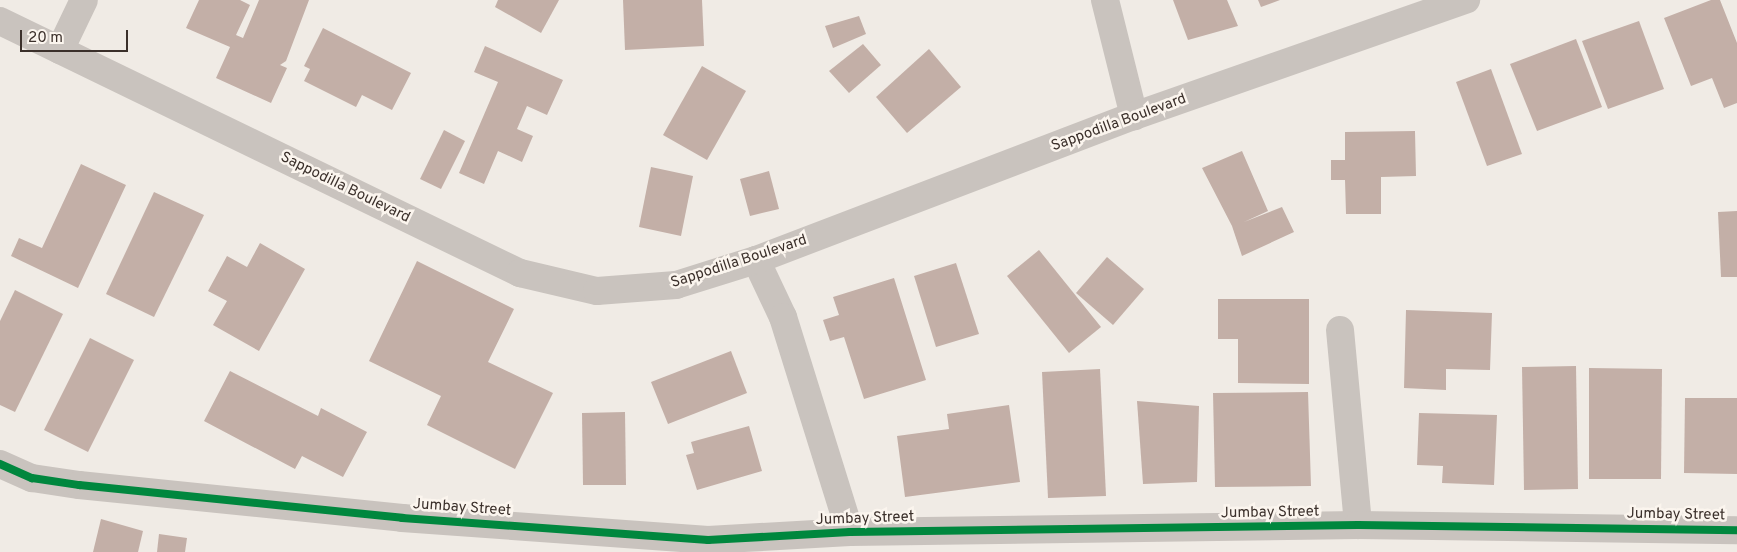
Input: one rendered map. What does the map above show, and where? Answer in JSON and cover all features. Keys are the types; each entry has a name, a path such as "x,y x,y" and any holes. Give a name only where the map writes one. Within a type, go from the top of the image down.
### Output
{"street":[{"path":"60,50 84,0"},
{"path":"1105,0 1134,116"},
{"name":"Sappodilla Boulevard","path":"0,21 520,273 597,292 676,285 756,260 1134,116 1466,0"},
{"path":"756,260 783,317 850,532"},
{"path":"1340,330 1358,525"},
{"name":"Jumbay Street","path":"0,464 32,478 78,485 402,518 708,540 850,532 1358,525 1737,530"}],"building":[{"path":"199,0 240,0 250,5 236,35 243,38 259,0 309,0 286,61 280,65 287,68 271,103 216,78 230,47 186,28"},
{"path":"498,0 559,0 541,33 495,7"},
{"path":"623,0 702,0 704,46 625,50"},
{"path":"1173,0 1227,0 1238,26 1188,40"},
{"path":"1258,0 1280,0 1261,7"},
{"path":"1711,0 1720,0 1737,43 1737,103 1724,108 1712,78 1691,86 1664,18"},
{"path":"859,16 866,34 833,48 825,26"},
{"path":"1639,21 1664,89 1608,109 1582,41"},
{"path":"323,28 411,73 392,110 362,95 356,107 304,81 310,69 304,66"},
{"path":"1576,39 1602,107 1537,131 1510,64"},
{"path":"863,44 881,65 849,93 829,71"},
{"path":"485,46 563,80 547,115 527,106 517,129 533,136 522,162 498,151 484,184 459,173 498,82 474,72"},
{"path":"929,49 961,87 907,133 876,97"},
{"path":"702,66 746,91 707,160 663,135"},
{"path":"1491,69 1522,154 1487,166 1456,82"},
{"path":"444,130 465,141 441,189 420,179"},
{"path":"1415,131 1416,176 1381,177 1381,214 1346,214 1345,180 1331,180 1331,160 1345,160 1345,132"},
{"path":"1242,151 1268,211 1244,222 1282,207 1294,232 1242,256 1232,226 1202,168"},
{"path":"81,164 126,185 78,288 11,256 19,238 42,248"},
{"path":"651,167 693,176 681,236 639,227"},
{"path":"769,171 779,209 750,216 740,179"},
{"path":"154,192 204,215 154,317 106,294"},
{"path":"1737,211 1737,277 1721,277 1718,212"},
{"path":"260,243 305,269 259,351 213,325 227,301 208,291 227,256 247,267"},
{"path":"1039,250 1101,327 1069,353 1007,276"},
{"path":"1107,257 1144,289 1113,325 1076,293"},
{"path":"417,261 514,309 488,362 553,393 515,469 427,425 441,396 369,361"},
{"path":"956,263 979,334 936,347 914,276"},
{"path":"894,278 926,380 864,399 844,337 830,341 823,320 839,315 833,297"},
{"path":"15,290 63,314 15,412 0,405 0,321"},
{"path":"1218,299 1309,299 1309,384 1238,383 1238,339 1218,339"},
{"path":"1406,310 1492,313 1490,370 1446,369 1446,390 1404,388"},
{"path":"90,338 134,360 88,452 44,430"},
{"path":"731,351 747,393 668,424 651,382"},
{"path":"1576,366 1578,489 1524,490 1522,367"},
{"path":"1589,368 1662,369 1661,479 1589,479"},
{"path":"1100,369 1106,496 1048,498 1042,372"},
{"path":"230,371 318,416 321,408 367,432 343,477 302,456 295,469 204,421"},
{"path":"1308,392 1311,486 1215,487 1213,393"},
{"path":"1685,398 1737,398 1737,474 1684,473"},
{"path":"1137,401 1199,406 1197,482 1143,484"},
{"path":"1009,405 1020,482 905,497 897,436 949,429 947,414"},
{"path":"625,412 626,485 583,485 582,413"},
{"path":"1419,413 1497,415 1494,485 1442,483 1443,466 1417,465"},
{"path":"749,426 762,471 697,490 686,455 694,453 691,442"},
{"path":"101,519 143,531 138,552 93,552"},
{"path":"159,534 187,538 185,552 157,552"}],"cycle path":[{"path":"0,464 32,478 79,485 402,518 708,540 850,532 1358,525 1737,530"}]}
